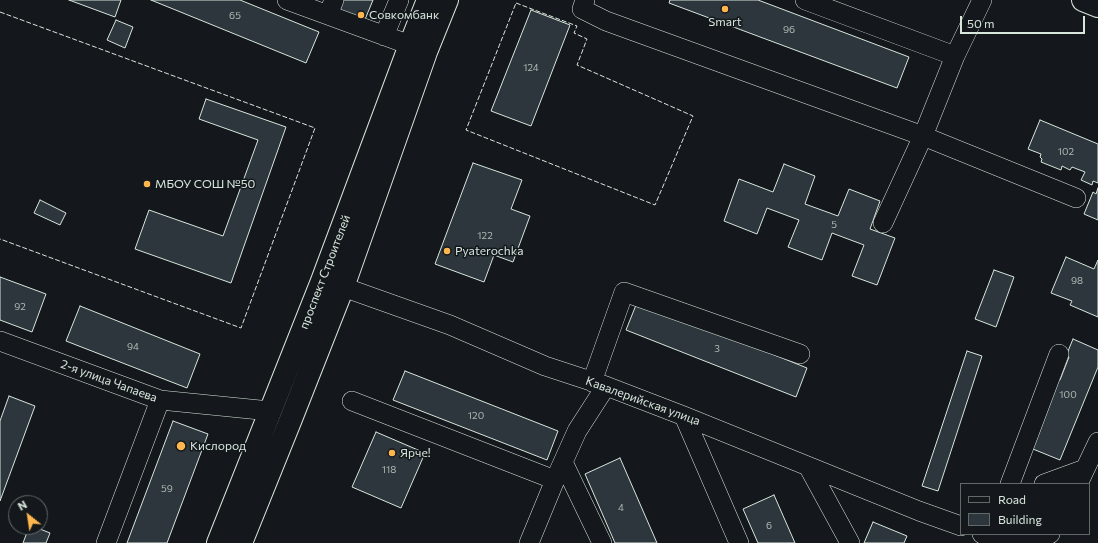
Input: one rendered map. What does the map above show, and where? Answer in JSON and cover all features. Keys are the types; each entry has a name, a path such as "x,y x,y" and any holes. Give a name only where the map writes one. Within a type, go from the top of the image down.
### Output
{"main road":[{"name":"проспект Строителей","path":"241,543 291,419 332,284 410,45 428,0"},
{"name":"проспект Строителей","path":"218,543 270,411 332,284 448,0"},
{"path":"1083,0 1098,6"},
{"path":"270,411 291,419"}],"street":[{"path":"286,0 331,8 384,36 410,45"},
{"path":"384,36 399,0"},
{"path":"585,0 582,9 606,21 923,136 1076,198"},
{"path":"805,0 955,56"},
{"path":"883,223 923,136 955,56 982,0"},
{"name":"Кавалерийская улица","path":"332,284 450,325 545,366 599,384 684,416 919,511 960,526"},
{"path":"530,543 555,480 599,384 624,292 800,354"},
{"name":"2-я улица Чапаева","path":"1,344 160,400 270,411"},
{"path":"1010,483 1059,354"},
{"path":"106,543 160,400"},
{"path":"352,401 555,480"},
{"path":"684,416 739,543"},
{"path":"1049,483 1082,476 1098,442"},
{"path":"563,462 602,543"},
{"path":"808,466 850,543"},
{"path":"985,535 996,539 1014,542 1046,535"}],"building":[{"path":"69,0 121,0 115,17"},
{"path":"151,0 240,0 319,32 306,63"},
{"path":"337,0 373,0 364,22 333,10"},
{"path":"670,0 758,0 909,57 897,88 669,3"},
{"path":"531,10 570,25 531,126 491,111"},
{"path":"116,20 133,27 125,48 107,40"},
{"path":"206,99 286,127 231,283 135,249 149,210 223,236 258,140 199,119"},
{"path":"1040,120 1098,144 1098,183 1093,181 1092,185 1081,180 1085,172 1072,167 1070,170 1062,166 1061,170 1041,162 1041,154 1028,149"},
{"path":"473,163 522,180 511,209 530,216 513,262 494,255 484,282 435,264"},
{"path":"784,164 815,176 805,204 838,216 849,189 880,201 870,229 895,238 877,285 852,276 864,245 832,233 822,260 788,247 799,220 767,208 757,234 724,221 739,179 773,192"},
{"path":"1098,188 1098,220 1084,214 1093,192 1096,194"},
{"path":"40,200 66,213 60,225 34,213"},
{"path":"1066,257 1094,269 1098,260 1098,317 1070,305 1072,301 1051,293"},
{"path":"994,270 1014,277 996,327 975,319"},
{"path":"0,277 46,294 32,332 0,320"},
{"path":"638,300 807,368 796,397 626,330"},
{"path":"80,306 200,354 187,388 66,341"},
{"path":"1073,339 1098,350 1098,367 1060,460 1028,447 1056,379 1060,380 1069,357 1066,356"},
{"path":"967,351 982,356 938,491 922,486"},
{"path":"405,371 558,431 547,460 393,400"},
{"path":"9,396 35,406 0,501 0,421"},
{"path":"173,421 208,434 167,543 127,543"},
{"path":"376,432 425,453 401,508 352,487"},
{"path":"620,458 657,543 615,543 585,474"},
{"path":"774,495 795,543 758,543 743,509"},
{"path":"873,522 907,536 904,543 864,543"},
{"path":"48,532 50,533 46,543 23,543 26,535 48,535"}],"fence":[{"path":"516,3 577,26 574,33 587,39 577,65 693,116 655,205 466,130 516,3"},
{"path":"0,12 315,128 241,328 0,239"}],"place":[{"name":"Smart","path":"725,9"},
{"name":"Совкомбанк","path":"361,15"},
{"name":"МБОУ СОШ №50","path":"147,184"},
{"name":"Pyaterochka","path":"447,251"},
{"name":"Кислород","path":"181,446"},
{"name":"Ярче!","path":"392,453"}]}
